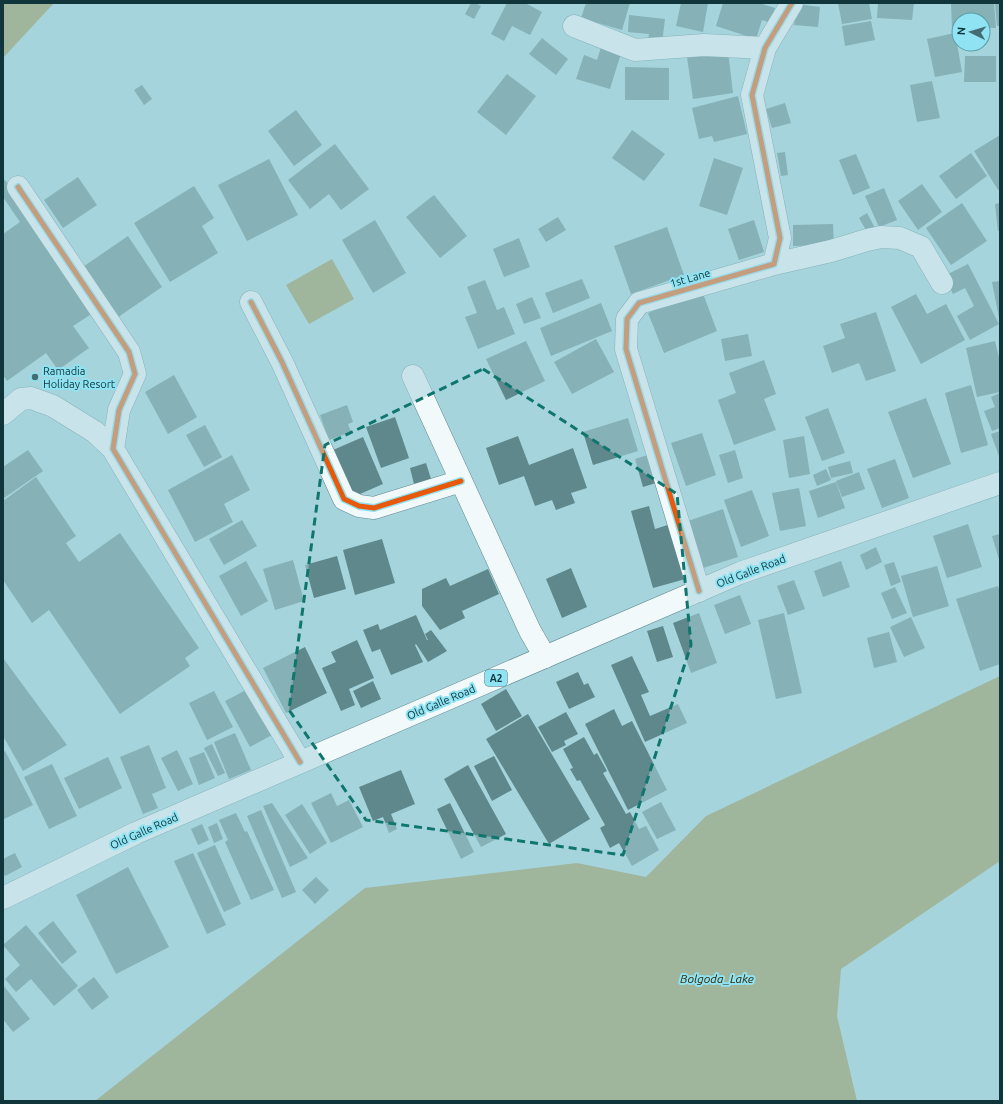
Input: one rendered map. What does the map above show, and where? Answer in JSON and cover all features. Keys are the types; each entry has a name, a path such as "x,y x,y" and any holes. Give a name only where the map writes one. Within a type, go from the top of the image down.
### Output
{"main road":[{"path":"774,264 780,238 752,96 765,48 792,3"},
{"path":"574,26 635,50 704,45 765,48"},
{"path":"18,187 129,352 135,374 119,410 113,449"},
{"name":"1st Lane","path":"699,591 626,349 627,319 639,303 774,264 831,251 866,240 881,238 900,238 921,247 942,283"},
{"path":"251,302 282,362 344,499 359,506 374,508 461,481"},
{"path":"413,376 530,631 545,657"},
{"path":"3,414 21,399 30,398 53,406 95,432 113,449 300,762"},
{"name":"Old Galle Road","path":"3,898 136,833 740,573 1000,483"}],"highlighted area":[{"path":"483,369 677,494 691,645 623,855 366,820 289,710 325,445"}],"water":[{"path":"3,3 54,3 3,58"},
{"path":"332,259 354,299 309,324 286,285"},
{"name":"Bolgoda_Lake","path":"1000,676 1000,861 841,969 837,1016 857,1101 95,1101 365,888 577,863 646,877 706,816"}],"building":[{"path":"471,3 481,6 474,19 465,14"},
{"path":"507,3 525,3 542,12 530,35 512,26 504,41 491,34"},
{"path":"586,3 630,3 622,30 581,18"},
{"path":"681,3 708,3 703,32 676,26"},
{"path":"723,3 759,3 775,8 771,23 762,20 756,39 716,26"},
{"path":"838,3 869,3 872,19 842,24"},
{"path":"878,3 914,3 912,20 877,18"},
{"path":"951,3 994,3 996,28 991,28 991,12 951,12"},
{"path":"995,3 1000,3 1000,26 997,26"},
{"path":"797,4 820,7 818,27 794,25"},
{"path":"629,15 665,19 662,43 648,41 649,34 628,32"},
{"path":"871,21 875,40 845,46 842,26"},
{"path":"951,34 951,52 958,52 962,72 935,77 927,39"},
{"path":"542,38 568,59 556,75 529,54"},
{"path":"602,44 622,50 610,89 576,79 584,55 597,60"},
{"path":"728,51 733,93 693,99 687,57"},
{"path":"965,56 996,56 996,82 964,82"},
{"path":"625,67 669,68 669,100 625,100"},
{"path":"507,74 536,96 506,135 477,112"},
{"path":"932,81 940,118 917,122 910,85"},
{"path":"142,85 152,99 144,105 134,90"},
{"path":"738,96 747,134 714,142 712,136 699,139 692,108"},
{"path":"785,103 791,123 772,128 766,109"},
{"path":"296,110 322,145 294,166 268,131"},
{"path":"632,130 665,154 644,181 612,158"},
{"path":"1000,135 1000,189 998,190 974,151"},
{"path":"335,144 369,189 341,210 329,194 310,209 288,180"},
{"path":"785,152 788,175 781,176 777,153"},
{"path":"971,153 987,176 956,199 939,176"},
{"path":"856,154 870,188 853,195 839,160"},
{"path":"714,158 743,168 727,215 699,206"},
{"path":"269,159 298,215 247,241 218,185"},
{"path":"78,177 97,205 63,228 44,200"},
{"path":"5,180 96,311 73,326 89,348 58,370 46,353 7,381 3,375 3,234 20,222 3,197 3,181"},
{"path":"922,184 942,212 918,230 898,201"},
{"path":"194,186 214,218 202,226 218,253 170,282 134,223"},
{"path":"884,188 897,220 879,227 865,196"},
{"path":"434,195 467,236 440,258 406,217"},
{"path":"962,203 987,241 951,265 926,228"},
{"path":"1000,203 1000,231 998,231 995,204"},
{"path":"867,213 875,228 867,232 859,218"},
{"path":"558,217 566,230 546,242 538,229"},
{"path":"375,220 406,273 373,293 342,240"},
{"path":"754,220 764,252 739,260 728,229"},
{"path":"833,224 834,245 793,246 793,225"},
{"path":"667,227 684,275 631,294 614,246"},
{"path":"128,236 162,287 111,322 77,271"},
{"path":"519,238 530,267 504,277 493,249"},
{"path":"968,264 999,324 970,340 957,316 974,306 965,288 953,294 944,276"},
{"path":"582,279 590,298 553,313 545,293"},
{"path":"485,280 497,310 504,307 515,334 478,349 465,317 477,313 467,287"},
{"path":"1000,281 1000,317 999,318 992,282"},
{"path":"702,291 717,331 664,353 648,313"},
{"path":"916,294 927,314 946,304 965,340 921,364 891,307"},
{"path":"532,297 541,318 524,324 516,304"},
{"path":"601,303 612,331 551,356 540,328"},
{"path":"876,312 896,371 866,381 859,363 832,373 823,346 845,338 840,324"},
{"path":"748,334 752,356 725,361 721,339"},
{"path":"596,339 614,372 572,394 554,362"},
{"path":"526,341 545,381 506,400 486,359"},
{"path":"995,341 1000,362 1000,392 977,397 966,348"},
{"path":"764,360 776,394 764,399 776,430 734,445 718,400 736,393 729,373"},
{"path":"174,375 197,417 168,434 145,392"},
{"path":"971,385 988,445 961,453 945,393"},
{"path":"1000,393 1000,428 992,431 984,411 995,407 991,397"},
{"path":"926,398 951,464 913,478 888,412"},
{"path":"347,405 353,422 348,424 351,432 329,440 320,415"},
{"path":"828,408 845,453 822,461 805,417"},
{"path":"395,417 409,458 381,468 366,427"},
{"path":"628,418 638,451 593,465 583,432"},
{"path":"205,425 222,457 204,467 186,435"},
{"path":"1000,431 1000,459 991,434"},
{"path":"702,433 716,475 686,486 671,443"},
{"path":"518,436 529,465 573,448 587,488 571,493 575,503 556,510 552,500 535,506 524,476 499,485 486,448"},
{"path":"804,436 810,474 789,478 783,440"},
{"path":"363,437 383,484 353,497 333,450"},
{"path":"28,450 43,471 4,498 3,467"},
{"path":"735,450 743,478 728,483 719,455"},
{"path":"651,454 659,482 643,487 635,459"},
{"path":"232,455 250,490 224,504 233,522 195,542 168,490"},
{"path":"895,459 909,498 882,508 867,469"},
{"path":"850,461 853,473 831,478 828,467"},
{"path":"426,463 432,482 415,488 410,468"},
{"path":"826,469 831,480 817,486 813,475"},
{"path":"859,472 865,489 842,497 836,481"},
{"path":"36,477 76,536 66,543 79,562 120,533 199,648 185,658 190,666 120,714 49,610 32,623 3,580 3,501"},
{"path":"836,482 845,508 818,518 809,491"},
{"path":"799,488 806,526 780,531 772,493"},
{"path":"752,490 769,536 741,547 724,500"},
{"path":"649,506 655,529 674,523 689,578 653,588 631,511"},
{"path":"723,509 738,557 703,568 688,521"},
{"path":"242,520 257,546 224,565 209,539"},
{"path":"968,524 982,567 947,578 933,536"},
{"path":"1000,534 1000,563 992,536"},
{"path":"382,539 395,583 355,595 343,550"},
{"path":"876,547 882,562 866,570 860,555"},
{"path":"337,556 346,589 314,598 305,565"},
{"path":"293,560 304,601 275,610 263,569"},
{"path":"246,561 268,601 241,616 219,576"},
{"path":"841,561 850,587 823,597 814,571"},
{"path":"894,562 901,582 891,586 884,565"},
{"path":"937,566 949,606 913,617 901,576"},
{"path":"571,568 587,607 562,618 546,579"},
{"path":"488,569 499,594 462,611 465,618 440,630 422,606 422,589 446,578 450,586"},
{"path":"794,580 805,609 788,615 777,586"},
{"path":"998,586 1000,592 1000,664 980,671 956,599"},
{"path":"895,587 907,613 892,619 881,593"},
{"path":"740,595 751,624 725,634 714,605"},
{"path":"699,613 717,663 691,673 673,623"},
{"path":"784,613 802,693 776,699 758,620"},
{"path":"416,615 427,640 425,634 431,630 447,651 428,662 416,644 415,645 423,662 391,675 380,649 372,652 363,630 378,624 380,630"},
{"path":"911,617 925,648 904,657 890,627"},
{"path":"663,626 673,657 657,662 647,631"},
{"path":"889,632 897,662 874,668 867,638"},
{"path":"357,640 374,678 349,689 355,705 341,711 322,668 336,662 331,652"},
{"path":"305,647 327,693 286,713 263,668"},
{"path":"632,656 649,692 641,695 650,716 678,704 687,723 645,742 611,665"},
{"path":"3,658 67,745 23,771 3,736"},
{"path":"578,672 584,685 588,683 595,697 569,709 556,682"},
{"path":"373,681 381,699 361,708 353,691"},
{"path":"248,689 272,735 250,747 225,701"},
{"path":"506,689 522,716 496,731 481,704"},
{"path":"214,691 233,727 207,740 189,703"},
{"path":"614,709 622,726 632,721 667,790 628,810 585,724"},
{"path":"566,712 578,734 564,741 566,745 552,752 538,727"},
{"path":"528,714 590,819 549,844 486,739"},
{"path":"235,733 251,770 229,779 214,742"},
{"path":"584,737 594,755 597,753 607,771 603,773 626,814 630,812 639,829 646,826 659,850 632,866 619,843 610,848 600,828 605,825 580,780 577,781 570,769 573,768 563,749"},
{"path":"212,744 225,773 218,776 204,748"},
{"path":"149,745 166,788 152,794 158,808 143,814 120,757"},
{"path":"177,750 193,784 178,791 161,758"},
{"path":"5,751 33,805 4,819 3,752"},
{"path":"204,752 215,778 199,785 189,758"},
{"path":"494,756 512,790 492,801 474,766"},
{"path":"108,757 122,788 79,809 64,778"},
{"path":"52,764 77,816 49,829 24,777"},
{"path":"468,765 506,834 481,847 444,779"},
{"path":"401,770 415,804 391,814 397,829 389,833 383,817 373,821 359,787"},
{"path":"331,793 337,806 349,800 363,827 331,843 311,803"},
{"path":"661,802 676,830 657,839 642,812"},
{"path":"272,803 308,858 290,867 263,806"},
{"path":"450,803 474,852 461,859 437,809"},
{"path":"302,804 327,843 310,854 285,815"},
{"path":"261,810 296,892 282,898 247,816"},
{"path":"236,813 245,832 247,831 274,890 251,900 225,842 228,840 219,820"},
{"path":"217,823 223,839 214,843 208,827"},
{"path":"202,824 209,840 198,845 191,829"},
{"path":"215,845 241,904 224,912 197,853"},
{"path":"15,853 22,867 5,876 3,872 3,859"},
{"path":"193,853 226,925 207,934 174,861"},
{"path":"128,867 169,947 116,974 76,895"},
{"path":"316,877 329,890 315,904 302,890"},
{"path":"53,921 77,952 62,964 38,933"},
{"path":"26,925 78,986 54,1006 31,979 16,992 5,979 20,965 3,945"},
{"path":"94,977 109,997 92,1010 77,990"},
{"path":"3,985 30,1019 13,1032 3,1019"}],"cycle path":[{"path":"699,591 626,349 627,319 639,303 774,264 780,238 752,95 765,48 792,3"},
{"path":"18,187 129,352 135,374 119,410 113,449 300,762"},
{"path":"251,302 282,362 344,499 359,506 374,508 461,481"}],"place":[{"name":"Ramadia Holiday Resort","path":"35,377"}]}
